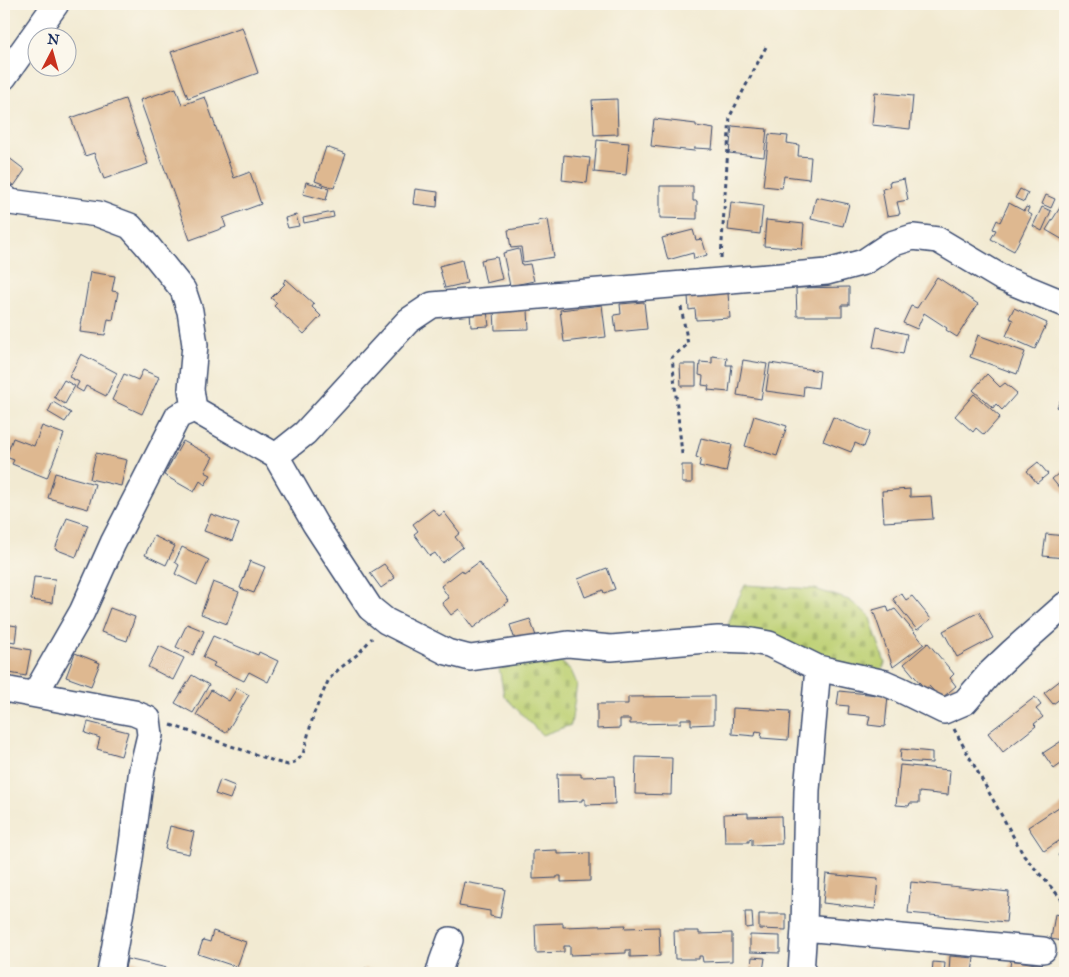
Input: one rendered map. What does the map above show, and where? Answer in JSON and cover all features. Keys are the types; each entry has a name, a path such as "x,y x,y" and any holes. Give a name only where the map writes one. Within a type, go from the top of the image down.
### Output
{"street":[{"path":"4,77 56,4"},
{"path":"4,197 10,202 98,214 130,226 183,290 190,311 196,345 191,389 194,409"},
{"path":"276,456 305,433 408,321 432,305 827,272 864,262 891,244 913,237 938,240 1002,278 1065,304"},
{"path":"194,409 276,456 315,524 370,608 386,621 447,652 470,658 568,644 612,648 718,639 737,640 769,644 818,668 885,683 944,711 965,702 991,672 1065,605"},
{"path":"35,694 82,612 113,543 178,416 194,409"},
{"path":"801,973 804,928 807,790 818,668"},
{"path":"4,689 134,713 148,719 150,735 142,770 129,866 110,973"},
{"path":"804,928 1042,950"},
{"path":"439,973 450,940"}],"path":[{"path":"719,280 730,116 767,45"},
{"path":"677,284 688,344 672,357 682,454"},
{"path":"148,719 162,722 288,765 297,761 303,754 314,713 330,678 358,654 386,621"},
{"path":"944,711 1024,856 1065,903"}],"green space":[{"path":"745,585 815,589 849,600 869,615 885,663 880,676 726,632 734,607"},
{"path":"550,653 571,670 577,684 571,725 542,735 504,696 498,662"}],"building":[{"path":"242,27 258,73 188,98 171,52"},
{"path":"176,88 182,105 205,97 234,178 250,172 261,204 223,218 226,227 190,240 140,100"},
{"path":"875,92 913,96 910,129 872,125"},
{"path":"125,99 148,164 104,179 94,153 85,156 71,118"},
{"path":"617,99 618,134 594,135 592,100"},
{"path":"654,119 696,124 696,126 714,129 712,149 694,148 694,151 651,146"},
{"path":"732,126 767,129 764,157 729,153"},
{"path":"769,134 788,136 787,143 799,145 798,156 811,157 809,179 784,176 782,188 763,186"},
{"path":"597,140 629,143 626,175 594,172"},
{"path":"326,147 346,154 334,188 315,181"},
{"path":"4,154 25,170 14,186 4,178"},
{"path":"564,155 590,158 587,183 562,180"},
{"path":"904,179 908,200 897,202 900,214 887,216 882,189 890,187 889,182"},
{"path":"306,182 329,188 326,200 303,194"},
{"path":"660,186 693,186 693,201 697,201 697,219 660,218"},
{"path":"415,189 438,192 437,207 413,204"},
{"path":"1020,189 1028,193 1024,202 1015,198"},
{"path":"1046,195 1055,199 1051,208 1042,204"},
{"path":"816,197 849,204 843,226 811,219"},
{"path":"731,202 763,206 760,234 728,230"},
{"path":"1009,203 1024,211 1026,207 1029,208 1027,212 1032,215 1014,251 991,239 996,230 993,229 997,220 1000,222"},
{"path":"1061,206 1065,208 1065,241 1046,230"},
{"path":"1042,207 1051,211 1042,231 1033,226"},
{"path":"333,212 334,217 304,223 303,218"},
{"path":"296,215 299,226 288,228 285,218"},
{"path":"548,219 554,257 523,262 521,247 511,248 508,230 539,225 538,221"},
{"path":"766,220 804,224 802,249 764,246"},
{"path":"693,230 696,240 702,239 707,255 694,259 693,253 668,260 662,238"},
{"path":"519,249 522,265 530,264 534,281 510,286 503,253"},
{"path":"497,257 502,279 486,283 481,260"},
{"path":"462,260 467,283 445,288 439,266"},
{"path":"90,272 115,276 112,291 118,292 113,320 108,319 105,335 80,332"},
{"path":"937,277 978,304 957,337 924,313 917,329 903,323 911,306 917,308"},
{"path":"286,279 314,304 312,307 321,316 304,334 274,306 277,303 271,298 285,284 283,283"},
{"path":"849,287 849,305 842,305 842,316 797,316 796,288"},
{"path":"728,293 730,318 696,320 695,309 689,310 688,296"},
{"path":"644,302 647,329 616,332 614,315 621,314 620,304"},
{"path":"602,305 606,337 564,342 560,310"},
{"path":"1014,308 1047,323 1035,349 1006,336 1013,320 1009,318"},
{"path":"494,310 528,310 529,329 495,330"},
{"path":"487,311 489,326 471,327 470,312"},
{"path":"877,327 907,334 903,354 873,347"},
{"path":"978,335 1025,352 1017,374 970,357"},
{"path":"81,354 117,373 106,396 86,386 83,392 76,388 79,382 69,377"},
{"path":"712,356 727,358 726,365 732,365 729,392 708,390 709,386 702,385 703,376 699,375 700,362 712,363"},
{"path":"743,360 767,364 761,399 737,395"},
{"path":"770,363 820,371 818,388 804,386 803,396 766,391"},
{"path":"680,364 696,364 696,386 681,386"},
{"path":"143,370 159,377 142,414 112,400 124,374 138,380"},
{"path":"987,374 1000,387 1005,383 1017,393 1002,410 996,404 993,408 973,390"},
{"path":"64,380 75,386 65,404 54,397"},
{"path":"1065,391 1065,412 1057,407"},
{"path":"974,394 1000,417 984,435 976,428 973,432 955,416"},
{"path":"53,402 71,413 65,422 48,412"},
{"path":"754,416 787,426 777,456 745,446"},
{"path":"833,417 870,432 864,447 855,443 851,452 823,441"},
{"path":"42,426 64,434 47,478 12,464 14,460 6,457 13,438 34,446"},
{"path":"701,438 732,445 726,472 699,466 701,459 696,457"},
{"path":"183,441 213,457 205,472 211,475 205,485 200,481 194,492 164,475"},
{"path":"96,453 127,460 121,486 90,479"},
{"path":"1038,462 1048,474 1037,483 1027,471"},
{"path":"682,465 692,465 692,483 682,483"},
{"path":"1065,468 1065,495 1052,479"},
{"path":"55,473 95,484 88,509 48,498"},
{"path":"910,489 910,497 931,496 933,519 884,522 882,491"},
{"path":"433,509 439,516 444,512 460,533 455,537 463,547 442,563 435,553 430,556 414,534 418,531 413,524"},
{"path":"211,514 239,524 232,541 204,531"},
{"path":"67,518 88,525 76,557 55,549"},
{"path":"1046,534 1065,536 1065,558 1043,556"},
{"path":"154,536 175,546 166,565 145,555"},
{"path":"182,547 209,560 197,585 175,574 179,565 175,562"},
{"path":"250,561 265,567 254,593 240,588"},
{"path":"479,562 509,601 473,628 459,609 451,615 442,603 449,598 441,586 462,570 464,573"},
{"path":"384,564 395,578 381,588 370,573"},
{"path":"607,568 615,589 604,593 603,590 585,597 578,579"},
{"path":"34,577 55,579 52,603 31,600"},
{"path":"213,582 239,592 227,624 201,614"},
{"path":"901,593 906,600 912,596 931,619 917,630 893,599"},
{"path":"887,606 889,612 895,609 924,644 893,667 873,610"},
{"path":"110,608 135,617 127,641 101,632"},
{"path":"979,612 993,638 957,657 943,631"},
{"path":"530,619 536,636 516,643 510,625"},
{"path":"4,624 17,626 15,642 4,640"},
{"path":"187,624 204,631 193,655 176,647"},
{"path":"213,636 258,655 259,652 278,661 268,682 249,672 244,681 213,666 215,663 203,657"},
{"path":"928,643 954,674 950,678 956,686 941,699 929,686 925,689 904,664"},
{"path":"4,645 31,650 26,676 4,672"},
{"path":"159,646 184,658 173,680 148,667"},
{"path":"75,653 100,663 91,686 66,677"},
{"path":"192,675 209,685 193,713 175,703"},
{"path":"1062,679 1065,683 1065,695 1053,704 1044,693"},
{"path":"237,688 249,695 226,733 196,715 211,690 229,701"},
{"path":"839,691 888,696 885,727 868,725 870,716 848,714 849,706 837,705"},
{"path":"714,696 714,724 691,725 691,719 681,719 681,723 630,724 630,719 620,719 620,728 597,729 597,704 628,704 628,697"},
{"path":"1035,697 1041,705 1036,709 1043,717 1034,724 1036,726 1003,752 988,733"},
{"path":"733,708 790,711 788,740 761,738 762,732 756,731 755,736 732,734"},
{"path":"88,722 128,732 121,756 97,749 100,738 85,733"},
{"path":"1063,740 1065,744 1065,761 1054,769 1043,753"},
{"path":"901,749 932,752 932,763 900,761"},
{"path":"636,757 672,758 671,795 635,794"},
{"path":"900,765 950,770 948,795 919,792 919,803 910,803 909,806 896,805"},
{"path":"557,774 581,774 581,777 614,776 615,804 585,805 585,799 582,799 582,801 558,802"},
{"path":"220,780 235,786 230,799 215,794"},
{"path":"4,796 7,796 5,808 4,808"},
{"path":"1065,803 1065,837 1044,851 1028,827"},
{"path":"748,813 748,817 781,816 782,844 752,845 752,838 749,839 749,842 725,842 724,814"},
{"path":"170,826 194,832 189,854 165,849"},
{"path":"1065,849 1065,865 1058,855"},
{"path":"557,850 557,854 590,853 590,881 561,882 561,876 557,876 557,878 533,879 533,851"},
{"path":"826,874 878,879 875,909 823,903"},
{"path":"464,882 505,889 500,918 490,916 490,911 459,906"},
{"path":"911,882 1009,892 1006,922 908,913"},
{"path":"745,912 752,912 753,927 746,928"},
{"path":"759,914 786,914 786,930 759,929"},
{"path":"1055,914 1065,916 1063,941 1051,939"},
{"path":"563,923 563,927 626,925 625,928 659,927 660,956 630,957 630,950 626,950 626,953 570,955 570,946 564,946 564,952 536,953 535,924"},
{"path":"213,931 246,942 237,967 198,954 203,940 210,942"},
{"path":"674,931 699,931 699,934 732,933 732,961 703,962 702,956 699,956 699,959 675,959"},
{"path":"750,935 780,936 780,953 750,952"},
{"path":"950,956 974,958 972,973 949,973"},
{"path":"752,957 765,958 763,971 751,969"},
{"path":"127,959 167,968 166,973 124,973"},
{"path":"1011,960 1042,965 1041,973 1009,973"},
{"path":"933,962 945,963 944,973 932,973"},
{"path":"365,968 384,973 364,973"},
{"path":"838,970 857,972 857,973 838,973"}]}
